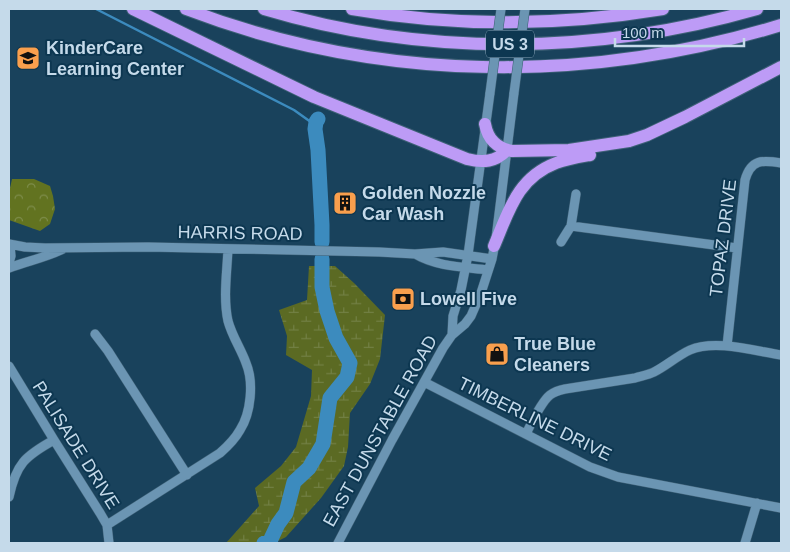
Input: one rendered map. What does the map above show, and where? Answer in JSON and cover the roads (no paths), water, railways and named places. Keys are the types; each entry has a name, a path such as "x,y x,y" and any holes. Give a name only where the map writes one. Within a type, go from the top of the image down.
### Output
{"highway":[{"path":"133,9 320,99 467,159 490,161 496,159 507,150"},
{"name":"US 3","path":"186,9 245,30 320,49 408,62 477,66 554,66 631,59 708,45 781,26"},
{"name":"US 3","path":"264,9 326,25 395,37 450,42 513,44 567,43 638,35 699,24 757,9"},
{"path":"352,9 433,19 525,22 591,18 663,9"},
{"path":"493,253 514,200 524,185 535,175 556,163 605,152 647,135 781,67"},
{"path":"485,124 487,133 492,141 499,147 507,150 570,150 629,141"}],"street":[{"name":"EAST DUNSTABLE ROAD","path":"452,335 454,316 468,255 501,9"},
{"name":"EAST DUNSTABLE ROAD","path":"338,543 443,348 452,335 471,316 481,293 493,253 525,9"},
{"name":"TOPAZ DRIVE","path":"727,346 745,180 748,170 762,161 781,163"},
{"path":"560,242 571,226 576,194"},
{"path":"571,226 737,248"},
{"name":"HARRIS ROAD","path":"9,263 11,256 9,245 65,248 228,248 416,254 436,252 468,255 493,253"},
{"name":"HARRIS ROAD","path":"9,268 49,256 65,248"},
{"path":"106,525 220,453 232,442 241,429 246,417 251,385 246,361 229,324 226,310 228,248"},
{"name":"HARRIS ROAD","path":"416,254 432,262 488,270"},
{"path":"95,334 108,350 187,474"},
{"path":"526,434 545,400 557,391 635,378 654,372 692,349 703,346 727,346 781,355"},
{"name":"PALISADE DRIVE","path":"9,366 100,513 106,525 110,543"},
{"name":"TIMBERLINE DRIVE","path":"424,382 590,467 608,474 781,508"},
{"path":"9,497 13,480 25,460 32,453 54,440"},
{"path":"746,543 757,503"}],"waterway":[{"path":"96,9 294,110 315,125"},
{"path":"318,119 315,129 318,150 322,242"},
{"path":"264,543 270,541 286,513 294,482 309,468 323,444 330,398 347,377 350,363 336,338 327,311 322,287 322,259"}],"place":[{"name":"KinderCare Learning Center","path":"28,58"},
{"name":"Golden Nozzle Car Wash","path":"345,203"},
{"name":"Lowell Five","path":"403,299"},
{"name":"True Blue Cleaners","path":"497,354"}]}
